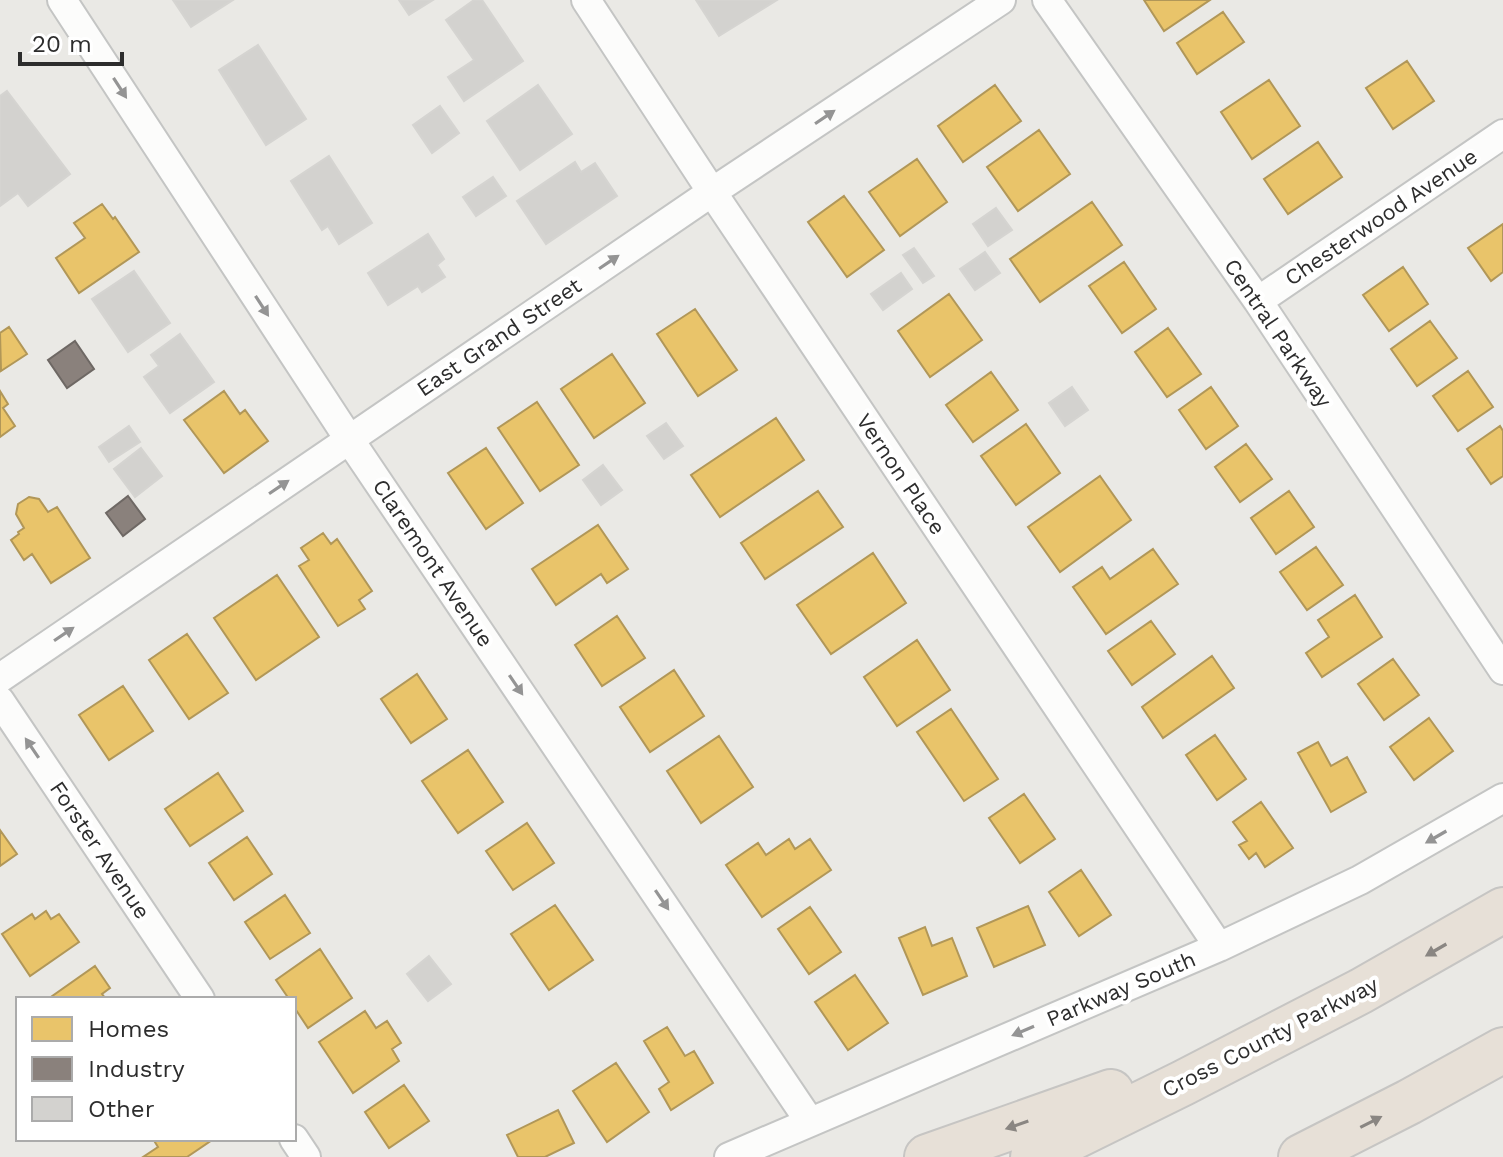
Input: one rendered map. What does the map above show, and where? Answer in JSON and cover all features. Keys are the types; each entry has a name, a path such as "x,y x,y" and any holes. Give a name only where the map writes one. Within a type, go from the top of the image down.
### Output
{"highway":[{"name":"Cross County Parkway","path":"1033,1157 1275,1035 1408,965 1503,910"},
{"path":"927,1157 1275,1035"},
{"path":"1301,1157 1503,1050"}],"street":[{"name":"Claremont Avenue","path":"62,0 349,439 810,1122"},
{"name":"Vernon Place","path":"586,0 1219,947"},
{"name":"East Grand Street","path":"0,678 712,192 1001,0"},
{"name":"Central Parkway","path":"1047,0 1258,301 1503,670"},
{"name":"Chesterwood Avenue","path":"1258,301 1503,134"},
{"name":"Forster Avenue","path":"0,701 199,997"},
{"name":"Parkway South","path":"729,1157 1219,947 1360,880 1503,798"}],"building: Homes":[{"path":"1144,0 1210,0 1164,31"},
{"path":"1223,12 1244,42 1197,74 1177,43"},
{"path":"1407,61 1434,101 1393,129 1366,88"},
{"path":"1269,80 1300,126 1252,159 1221,112"},
{"path":"995,85 1021,121 963,162 938,126"},
{"path":"1039,130 1070,174 1018,211 987,167"},
{"path":"1318,142 1342,177 1288,214 1264,179"},
{"path":"917,159 947,202 900,236 869,192"},
{"path":"844,196 884,250 847,277 808,222"},
{"path":"1092,202 1122,245 1040,302 1010,259"},
{"path":"102,204 139,252 79,293 56,258 85,238 74,223"},
{"path":"1503,224 1503,272 1491,281 1468,248"},
{"path":"1124,262 1156,309 1122,333 1089,286"},
{"path":"1403,267 1428,304 1389,331 1363,295"},
{"path":"949,294 982,340 930,377 898,331"},
{"path":"695,309 737,370 698,396 657,334"},
{"path":"1430,321 1457,358 1417,386 1391,349"},
{"path":"9,327 27,354 1,371 0,333"},
{"path":"1168,328 1201,374 1167,397 1135,352"},
{"path":"612,354 645,403 594,438 561,389"},
{"path":"1468,371 1493,407 1458,431 1433,396"},
{"path":"991,372 1018,410 973,442 946,405"},
{"path":"1211,387 1238,426 1206,449 1179,410"},
{"path":"0,391 8,404 3,408 15,426 0,437"},
{"path":"224,391 240,414 245,410 268,441 224,473 184,420"},
{"path":"537,402 579,465 540,491 498,428"},
{"path":"776,418 804,460 720,517 691,475"},
{"path":"1026,424 1060,473 1016,505 981,456"},
{"path":"1500,426 1503,431 1503,476 1491,484 1467,449"},
{"path":"1246,444 1272,479 1240,502 1215,467"},
{"path":"486,448 523,503 486,529 448,473"},
{"path":"1100,476 1131,520 1060,572 1028,527"},
{"path":"818,491 843,527 765,579 741,543"},
{"path":"1289,491 1314,527 1276,554 1251,518"},
{"path":"29,497 39,499 48,512 57,507 90,558 51,583 32,554 24,560 11,540 24,528 16,514 18,504"},
{"path":"598,525 628,569 607,583 601,574 556,605 532,569"},
{"path":"323,533 331,544 337,539 372,591 359,600 365,609 338,626 299,566 309,560 301,548"},
{"path":"1316,547 1343,585 1307,610 1280,572"},
{"path":"1153,549 1178,584 1106,634 1073,587 1102,567 1110,579"},
{"path":"873,553 906,603 831,654 797,605"},
{"path":"277,575 319,637 256,680 214,618"},
{"path":"1355,595 1382,637 1322,677 1306,653 1329,637 1318,620"},
{"path":"617,616 645,658 602,686 575,645"},
{"path":"1151,621 1175,654 1132,685 1108,651"},
{"path":"187,634 228,693 189,719 149,660"},
{"path":"917,640 950,690 897,726 864,677"},
{"path":"1212,656 1234,688 1163,738 1142,707"},
{"path":"1393,659 1419,695 1384,720 1358,684"},
{"path":"674,670 704,716 650,752 620,707"},
{"path":"417,674 447,719 411,743 381,699"},
{"path":"123,686 153,731 109,760 79,715"},
{"path":"951,709 998,779 964,801 917,732"},
{"path":"1429,718 1453,751 1414,780 1390,747"},
{"path":"1215,735 1246,779 1217,800 1186,755"},
{"path":"719,736 753,787 701,823 667,771"},
{"path":"1318,742 1331,766 1347,757 1366,792 1331,812 1298,753"},
{"path":"468,750 503,802 458,833 422,781"},
{"path":"218,773 243,811 190,846 165,809"},
{"path":"1024,794 1055,839 1020,863 989,818"},
{"path":"1261,802 1293,848 1265,867 1256,853 1249,859 1239,845 1247,841 1233,822"},
{"path":"527,823 554,863 513,890 486,851"},
{"path":"0,830 17,854 0,866"},
{"path":"247,837 272,874 234,900 209,863"},
{"path":"789,839 795,849 810,839 831,870 762,917 726,865 758,843 766,855"},
{"path":"1081,870 1111,915 1079,936 1049,892"},
{"path":"285,895 310,933 270,959 245,922"},
{"path":"555,905 593,960 549,990 511,934"},
{"path":"1028,906 1045,945 994,967 977,928"},
{"path":"810,907 841,952 809,974 778,929"},
{"path":"46,911 51,919 59,914 79,942 30,976 2,934 32,914 35,919"},
{"path":"925,927 932,946 952,938 967,976 923,995 899,938"},
{"path":"320,949 352,998 308,1028 296,1010 296,997 288,997 276,980"},
{"path":"95,966 110,988 102,994 104,997 51,997"},
{"path":"855,975 888,1023 848,1050 815,1002"},
{"path":"365,1011 376,1028 387,1021 401,1043 392,1049 399,1061 353,1093 319,1042"},
{"path":"667,1027 685,1056 694,1051 713,1083 671,1110 659,1089 669,1082 644,1041"},
{"path":"616,1063 649,1112 607,1142 573,1091"},
{"path":"404,1085 429,1121 389,1148 365,1112"},
{"path":"558,1110 574,1143 545,1157 518,1157 507,1135"},
{"path":"154,1141 211,1141 187,1157 143,1157 158,1147"}],"building: Industry":[{"path":"75,341 94,369 67,388 48,360"},
{"path":"128,496 145,519 123,536 106,513"}],"building: Other":[{"path":"173,0 233,0 191,27"},
{"path":"399,0 433,0 409,15"},
{"path":"474,0 482,0 523,61 464,101 448,77 474,60 446,20"},
{"path":"696,0 777,0 719,36"},
{"path":"258,45 306,119 266,145 219,70"},
{"path":"538,85 572,134 520,170 487,121"},
{"path":"7,91 70,174 28,206 18,193 0,206 0,96"},
{"path":"440,106 459,133 432,153 413,125"},
{"path":"329,156 372,223 339,244 328,226 322,230 291,181"},
{"path":"575,162 581,172 595,163 617,196 546,244 517,201"},
{"path":"493,177 506,196 476,216 463,197"},
{"path":"996,208 1012,230 988,246 973,224"},
{"path":"428,234 444,259 437,265 445,277 422,292 418,286 388,305 368,273"},
{"path":"914,248 934,276 923,283 903,255"},
{"path":"985,252 1000,273 975,290 960,269"},
{"path":"134,271 170,323 128,352 92,299"},
{"path":"901,273 912,289 883,310 871,294"},
{"path":"180,334 214,382 170,413 144,377 159,366 151,355"},
{"path":"1072,387 1088,410 1065,426 1049,403"},
{"path":"666,423 683,446 664,459 647,436"},
{"path":"129,426 140,442 109,462 99,447"},
{"path":"141,448 162,476 135,497 114,469"},
{"path":"603,465 622,490 601,505 583,480"},
{"path":"429,956 451,984 428,1001 407,974"}]}
